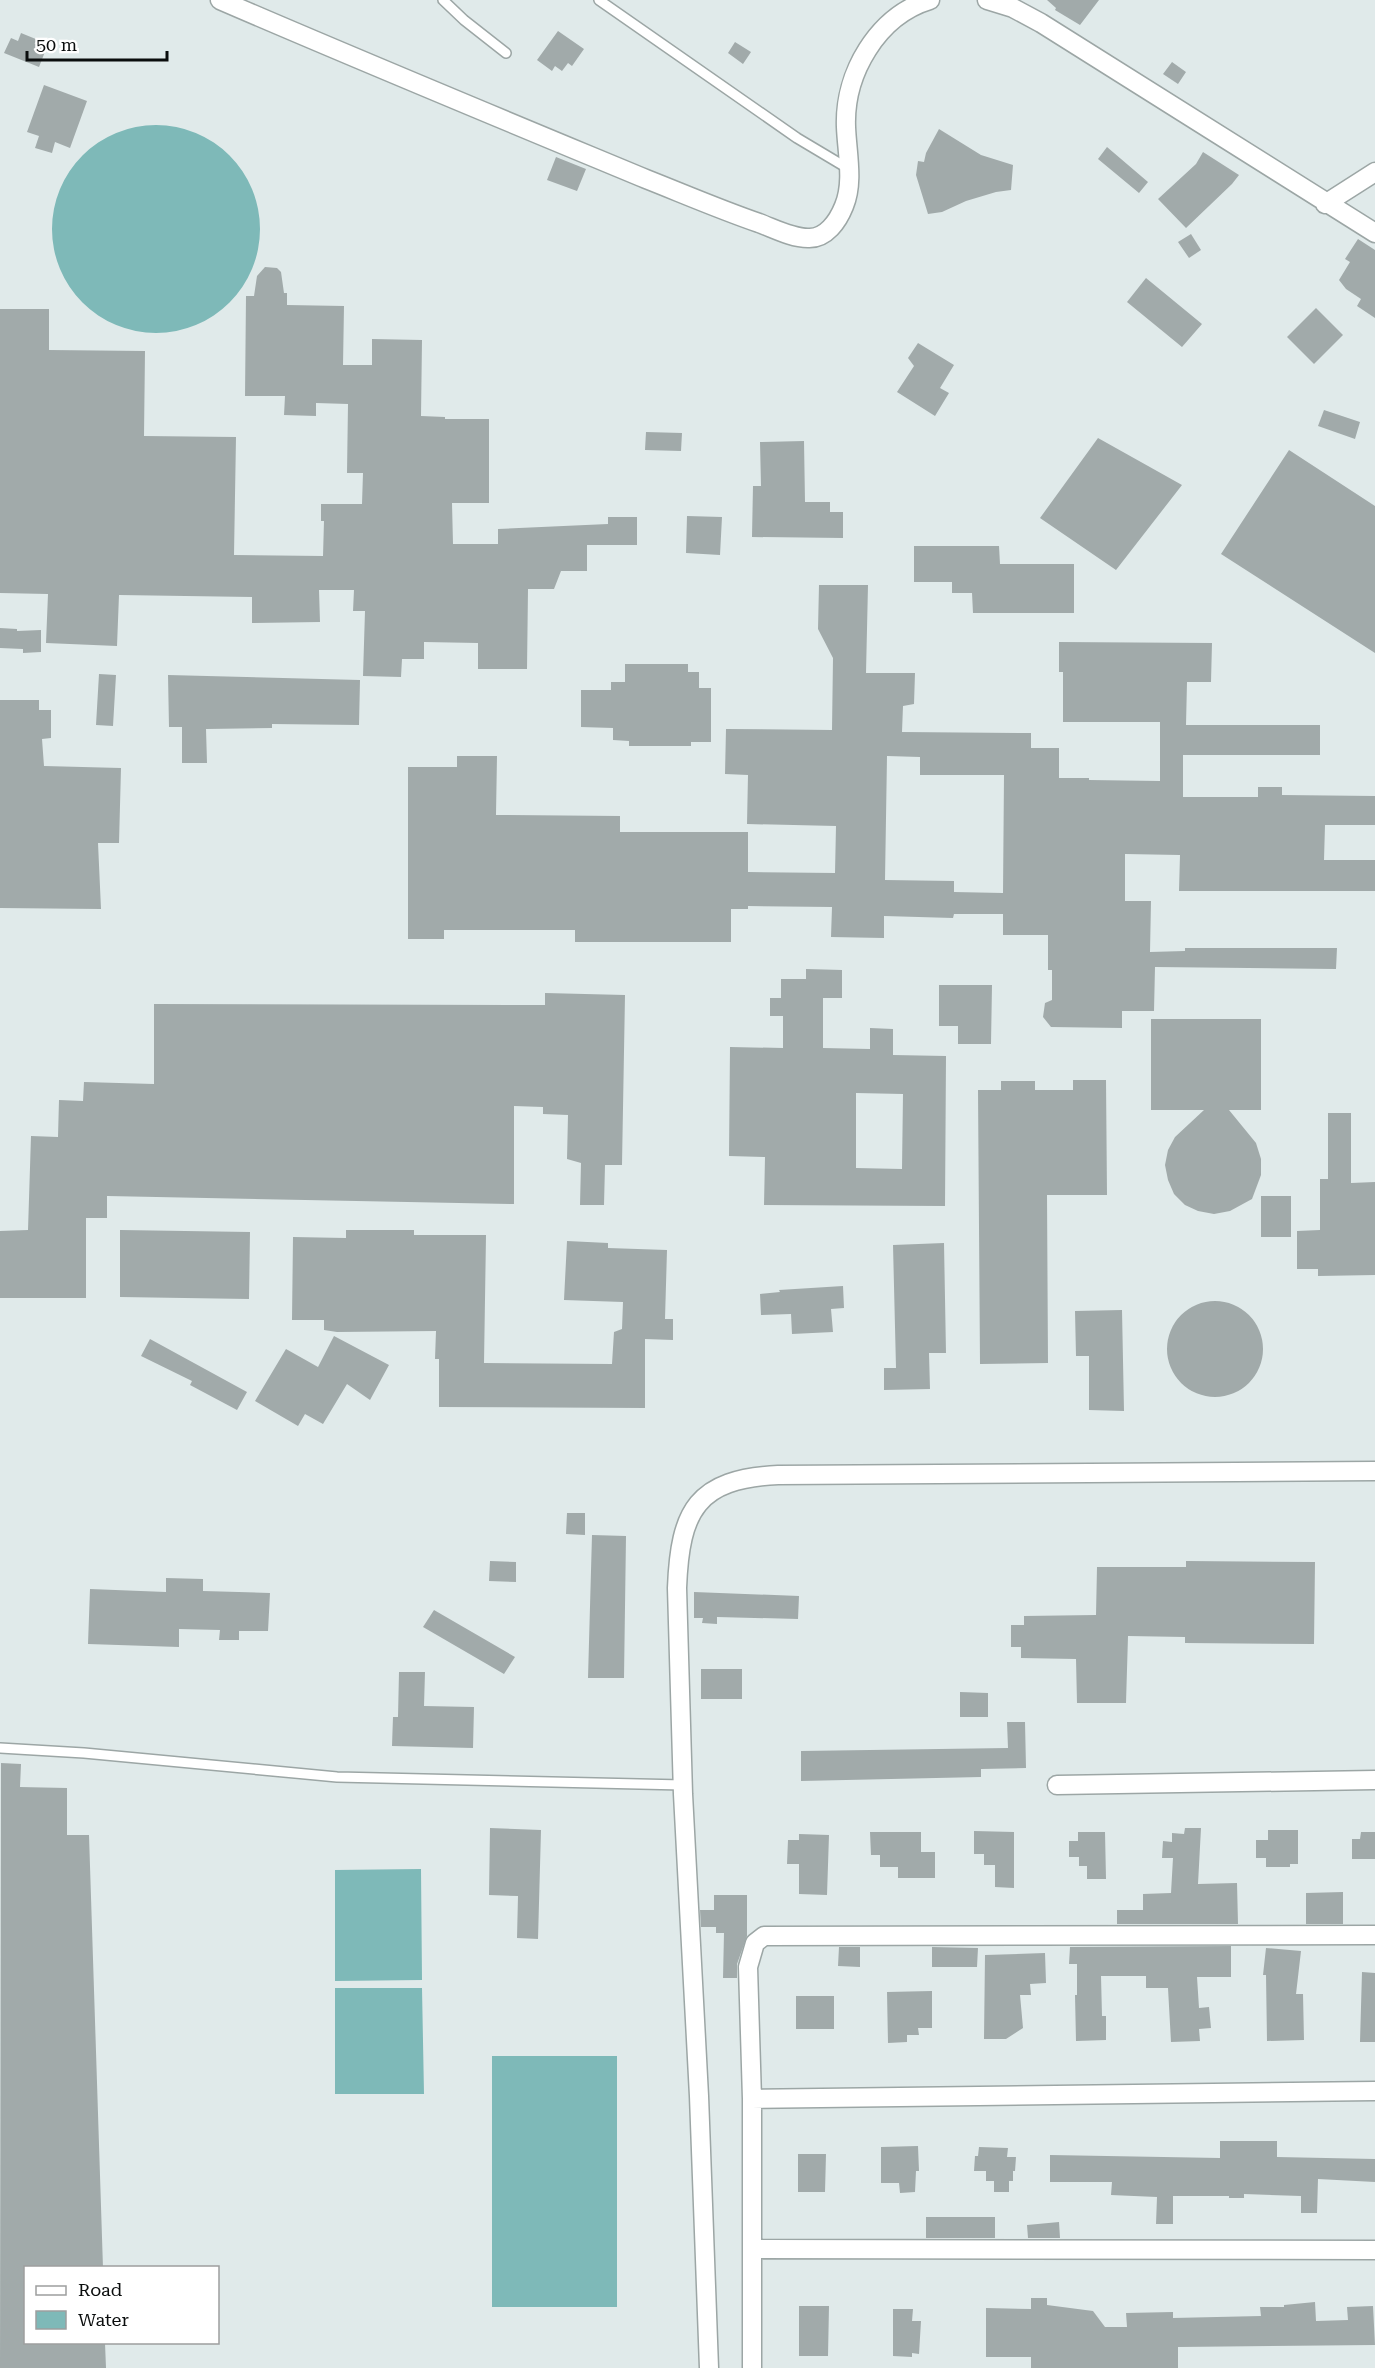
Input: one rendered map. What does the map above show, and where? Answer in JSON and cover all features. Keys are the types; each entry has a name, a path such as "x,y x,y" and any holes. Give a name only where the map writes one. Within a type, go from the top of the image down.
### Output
{"street":[{"path":"220,0 398,77 710,205 799,237 816,238 828,231 835,223 846,200 849,169 846,108 850,84 862,58 878,36 898,17 930,0"},
{"path":"987,0 1013,8 1041,22 1223,136 1325,204 1375,233"},
{"path":"1325,204 1375,172"},
{"path":"709,2368 699,2096 682,1785 677,1588 678,1553 687,1524 696,1506 712,1491 729,1481 749,1476 1375,1471"},
{"path":"1057,1785 1375,1779"},
{"path":"752,2368 752,2099 748,1967 754,1943 764,1936 1375,1935"},
{"path":"752,2099 1375,2091"},
{"path":"752,2249 1375,2250"}],"lane":[{"path":"443,0 506,53"},
{"path":"598,0 797,138 849,169"},
{"path":"0,1748 84,1753 337,1777 682,1785"}],"water":[{"path":"146,125 166,125 186,129 205,137 230,155 243,171 252,189 260,219 256,259 252,269 243,287 230,303 214,316 186,329 166,333 146,333 126,329 107,321 90,310 75,295 56,259 52,239 52,219 56,199 64,180 75,163 90,148 126,129"},
{"path":"421,1869 422,1980 335,1981 335,1870"},
{"path":"335,1988 422,1988 424,2094 335,2094"},
{"path":"492,2056 617,2056 617,2307 492,2307"}],"building":[{"path":"1047,0 1099,0 1080,25 1055,10 1056,8"},
{"path":"558,31 584,49 572,66 568,63 562,71 555,66 552,71 537,60"},
{"path":"21,33 48,44 39,67 4,53 11,38 18,41"},
{"path":"735,42 751,52 743,64 728,53"},
{"path":"1172,62 1186,72 1178,84 1163,74"},
{"path":"44,85 87,101 70,148 55,142 52,153 35,148 39,136 27,132"},
{"path":"939,129 981,155 1013,165 1011,190 996,192 966,201 942,212 928,214 916,175 918,161 924,162 926,153"},
{"path":"1107,147 1148,182 1139,193 1098,159"},
{"path":"1203,152 1239,175 1186,228 1158,199 1196,164"},
{"path":"556,157 586,169 577,191 547,180"},
{"path":"1191,234 1201,250 1189,258 1178,242"},
{"path":"1358,239 1375,250 1375,318 1357,306 1361,299 1346,289 1339,280 1350,262 1345,259"},
{"path":"265,267 277,268 281,272 284,293 287,293 287,305 344,306 343,365 372,365 372,339 422,340 421,416 445,417 445,419 489,419 489,503 452,503 453,544 498,544 498,529 608,524 608,517 637,517 637,545 587,545 587,571 561,571 554,589 528,589 527,669 478,669 478,643 424,642 424,659 402,659 401,677 363,676 365,611 353,611 354,590 319,590 320,622 252,623 252,597 119,595 117,646 46,643 48,594 0,593 0,309 49,309 49,350 145,351 144,436 236,437 234,555 323,556 324,521 321,521 321,504 362,504 363,473 347,473 348,404 316,403 316,416 284,415 285,396 245,396 246,296 254,296 257,276"},
{"path":"1146,278 1202,324 1182,347 1127,302"},
{"path":"1316,308 1343,335 1314,364 1287,337"},
{"path":"918,343 954,365 940,388 949,393 935,416 897,392 914,366 908,358"},
{"path":"1324,410 1360,422 1355,439 1318,426"},
{"path":"646,432 682,433 681,451 645,450"},
{"path":"1098,438 1182,485 1116,570 1040,518"},
{"path":"804,441 805,502 830,502 830,512 843,512 843,538 752,537 753,486 761,486 760,442"},
{"path":"1289,450 1375,506 1375,653 1221,554"},
{"path":"687,516 722,517 720,555 686,553"},
{"path":"914,546 999,546 1000,564 1074,564 1074,613 973,613 972,593 952,593 952,582 914,582"},
{"path":"819,585 868,585 866,673 915,673 914,704 903,706 902,732 1031,733 1031,748 1059,748 1059,778 1089,778 1089,780 1160,781 1160,722 1063,722 1063,672 1059,672 1059,642 1212,643 1211,682 1187,682 1186,725 1320,725 1320,755 1183,755 1183,797 1258,797 1258,787 1282,787 1282,795 1375,796 1375,825 1325,825 1324,860 1375,860 1375,891 1179,891 1180,855 1125,854 1125,901 1151,901 1150,952 1185,951 1185,948 1337,948 1336,969 1155,967 1154,1011 1122,1011 1122,1028 1051,1027 1043,1017 1045,1003 1052,1000 1052,970 1048,970 1048,935 1003,935 1003,914 954,914 953,918 884,916 884,938 831,937 832,907 748,906 748,909 731,909 731,942 575,942 575,930 444,930 444,939 408,939 408,767 457,767 457,756 497,756 496,815 620,816 620,832 748,832 748,872 835,873 836,826 747,824 748,775 725,774 726,729 832,730 833,658 818,629","holes":["887,756 920,757 920,775 1004,775 1003,893 954,892 954,881 885,880"]},
{"path":"0,628 17,629 17,631 41,630 41,652 23,653 23,649 0,648"},
{"path":"625,664 688,664 688,672 699,672 699,688 711,688 711,742 691,742 691,746 629,746 629,741 613,740 613,728 581,727 581,690 611,690 611,682 625,682"},
{"path":"99,674 116,675 113,726 96,725"},
{"path":"168,675 360,680 359,725 272,724 272,728 206,729 207,763 182,763 182,727 169,727"},
{"path":"0,700 39,700 39,710 51,710 51,738 42,739 44,766 121,768 119,843 98,843 101,909 0,908"},
{"path":"806,969 842,970 842,998 823,998 823,1048 870,1049 870,1028 893,1029 893,1055 946,1056 945,1206 764,1205 765,1157 729,1156 730,1047 783,1048 783,1016 770,1016 770,998 781,998 781,979 806,979","holes":["856,1093 903,1094 902,1169 856,1168"]},
{"path":"939,985 992,985 991,1044 958,1044 958,1026 939,1026"},
{"path":"545,993 625,995 622,1165 605,1165 604,1205 580,1205 581,1163 567,1159 568,1115 543,1114 543,1107 514,1106 514,1204 107,1196 107,1218 86,1218 86,1298 0,1298 0,1231 28,1230 31,1136 58,1137 59,1100 83,1101 84,1082 154,1084 154,1004 545,1005"},
{"path":"1151,1019 1261,1019 1261,1110 1229,1110 1256,1143 1261,1159 1261,1175 1252,1199 1230,1211 1214,1214 1198,1211 1185,1205 1174,1194 1168,1180 1165,1165 1168,1150 1175,1137 1204,1110 1151,1110"},
{"path":"1073,1080 1106,1080 1107,1195 1047,1195 1048,1363 980,1364 978,1090 1001,1090 1001,1081 1035,1081 1035,1090 1073,1090"},
{"path":"1328,1113 1351,1113 1351,1183 1375,1182 1375,1275 1318,1276 1318,1269 1297,1269 1297,1231 1320,1230 1320,1179 1328,1179"},
{"path":"1261,1196 1291,1196 1291,1237 1261,1237"},
{"path":"120,1230 250,1232 249,1299 120,1297"},
{"path":"346,1230 414,1230 414,1235 486,1235 484,1363 612,1364 614,1332 622,1329 623,1302 564,1300 567,1241 608,1243 608,1248 667,1250 665,1319 673,1319 673,1340 645,1339 645,1408 439,1407 439,1359 435,1359 436,1331 337,1332 324,1330 324,1320 292,1320 293,1237 346,1238"},
{"path":"944,1243 946,1353 929,1353 930,1389 884,1390 884,1368 896,1368 893,1245"},
{"path":"843,1286 844,1308 831,1309 833,1332 792,1334 791,1314 761,1315 760,1294 780,1292 779,1290"},
{"path":"1215,1301 1233,1304 1249,1315 1260,1331 1263,1349 1260,1367 1249,1383 1233,1394 1215,1397 1197,1394 1181,1383 1170,1367 1167,1349 1170,1331 1181,1315 1197,1304"},
{"path":"1122,1310 1124,1411 1089,1410 1089,1356 1076,1356 1075,1311"},
{"path":"334,1336 389,1365 370,1400 347,1384 323,1424 305,1414 298,1426 255,1401 286,1349 318,1367"},
{"path":"150,1339 247,1392 237,1410 190,1385 192,1381 141,1356"},
{"path":"567,1513 585,1513 585,1535 566,1534"},
{"path":"592,1535 626,1536 624,1678 588,1678"},
{"path":"490,1561 516,1562 516,1582 489,1581"},
{"path":"1186,1561 1315,1562 1314,1644 1185,1643 1185,1637 1128,1636 1126,1703 1077,1703 1076,1659 1021,1658 1021,1647 1011,1647 1011,1625 1024,1625 1024,1616 1096,1615 1097,1567 1186,1567"},
{"path":"166,1578 203,1579 203,1591 270,1593 268,1631 239,1631 239,1640 219,1640 220,1630 179,1629 179,1647 88,1644 90,1589 166,1592"},
{"path":"694,1592 799,1596 798,1619 717,1617 717,1624 702,1623 703,1618 694,1618"},
{"path":"434,1610 515,1657 504,1674 423,1627"},
{"path":"701,1669 742,1669 742,1699 701,1699"},
{"path":"399,1672 425,1672 424,1706 474,1707 473,1748 392,1746 393,1717 398,1717"},
{"path":"960,1692 988,1693 988,1717 960,1717"},
{"path":"1007,1722 1025,1722 1026,1768 981,1769 981,1777 801,1781 801,1751 1008,1748"},
{"path":"1,1763 21,1764 20,1787 67,1788 67,1835 89,1835 103,2266 24,2266 24,2344 105,2344 106,2368 0,2368"},
{"path":"490,1828 541,1830 538,1939 517,1938 518,1896 489,1895"},
{"path":"1185,1828 1201,1828 1198,1884 1237,1883 1238,1924 1117,1924 1117,1910 1143,1910 1143,1894 1171,1893 1173,1858 1162,1858 1163,1841 1172,1842 1172,1833 1184,1834"},
{"path":"1268,1830 1298,1830 1298,1864 1290,1864 1290,1867 1266,1867 1266,1858 1256,1858 1256,1840 1268,1840"},
{"path":"974,1831 1014,1832 1014,1888 995,1887 995,1865 984,1865 984,1854 974,1854"},
{"path":"870,1832 921,1832 921,1852 935,1852 935,1878 898,1878 898,1867 880,1867 880,1855 871,1855"},
{"path":"1078,1832 1105,1832 1106,1879 1087,1879 1087,1866 1079,1866 1079,1857 1069,1857 1069,1841 1078,1841"},
{"path":"1361,1832 1375,1832 1375,1859 1352,1859 1352,1839 1360,1839"},
{"path":"799,1834 829,1835 827,1895 799,1894 799,1864 787,1864 788,1840 799,1840"},
{"path":"1343,1892 1343,1924 1306,1924 1306,1893"},
{"path":"714,1895 747,1895 747,1936 737,1964 737,1978 723,1978 724,1933 716,1933 716,1927 701,1927 700,1910 714,1910"},
{"path":"1231,1946 1231,1977 1197,1977 1199,2008 1209,2007 1211,2028 1199,2029 1200,2041 1171,2042 1168,1988 1146,1988 1146,1976 1101,1976 1102,2016 1106,2016 1106,2040 1076,2041 1077,1964 1069,1964 1070,1947"},
{"path":"839,1947 860,1947 860,1967 838,1966"},
{"path":"932,1947 978,1948 977,1967 932,1967"},
{"path":"1266,1948 1301,1951 1296,1994 1303,1994 1304,2040 1267,2041 1266,1975 1263,1975"},
{"path":"1045,1953 1046,1983 1030,1984 1031,1995 1020,1995 1023,2028 1006,2039 984,2039 985,1955"},
{"path":"1362,1972 1375,1973 1375,2042 1360,2042"},
{"path":"932,1991 932,2028 918,2028 919,2035 907,2035 907,2042 888,2043 887,1992"},
{"path":"796,1996 834,1996 834,2029 796,2029"},
{"path":"1220,2141 1277,2141 1277,2157 1375,2159 1375,2182 1318,2179 1317,2213 1301,2213 1301,2196 1244,2194 1244,2198 1229,2198 1229,2196 1173,2196 1173,2224 1156,2224 1157,2197 1111,2195 1112,2182 1050,2182 1050,2155 1220,2158"},
{"path":"918,2146 919,2171 916,2171 915,2192 900,2193 899,2183 881,2183 881,2147"},
{"path":"979,2147 1008,2148 1007,2157 1016,2157 1013,2181 1009,2181 1009,2192 994,2192 994,2181 986,2181 986,2171 974,2171 975,2156 978,2156"},
{"path":"798,2154 826,2154 825,2192 798,2192"},
{"path":"926,2217 995,2217 995,2238 926,2238"},
{"path":"1059,2222 1060,2238 1028,2238 1027,2225"},
{"path":"1031,2298 1047,2298 1047,2305 1093,2311 1105,2327 1127,2327 1126,2313 1173,2312 1173,2318 1261,2316 1260,2307 1284,2307 1284,2305 1315,2302 1316,2321 1348,2320 1347,2307 1373,2306 1375,2345 1178,2347 1178,2368 1031,2368 1031,2357 986,2357 986,2308 1031,2309"},
{"path":"799,2306 829,2306 828,2356 799,2356"},
{"path":"893,2309 913,2309 912,2321 921,2321 919,2354 912,2353 912,2357 893,2356"}]}
